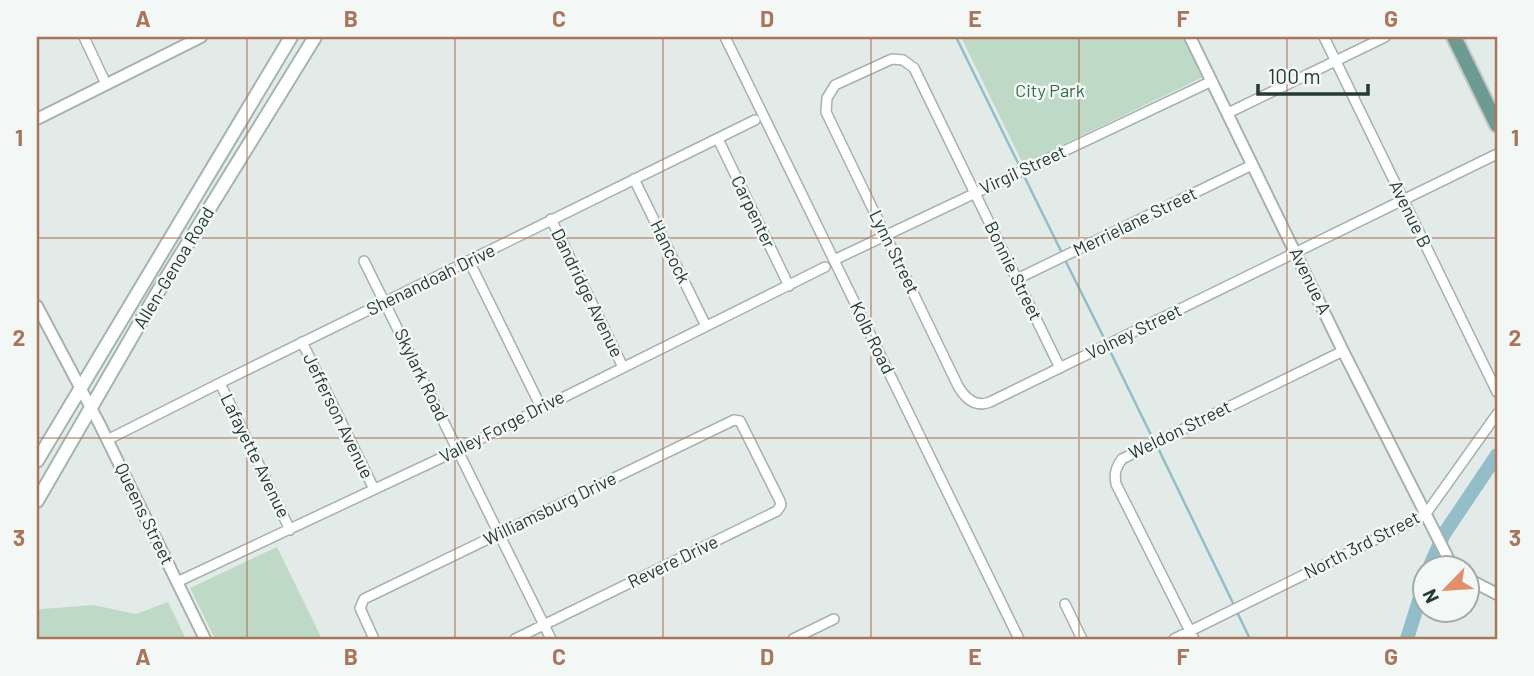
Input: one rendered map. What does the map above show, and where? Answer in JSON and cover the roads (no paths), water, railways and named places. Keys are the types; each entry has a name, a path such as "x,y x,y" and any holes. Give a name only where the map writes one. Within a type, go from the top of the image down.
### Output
{"main road":[{"name":"Allen-Genoa Road","path":"37,461 291,37"},
{"name":"Allen-Genoa Road","path":"37,501 156,295 315,37"},
{"path":"1454,37 1497,125"},
{"path":"266,79 283,91"},
{"path":"162,249 180,260"}],"street":[{"path":"84,37 106,84"},
{"path":"37,119 181,41 201,37"},
{"name":"Kolb Road","path":"725,37 1019,639"},
{"name":"Avenue A","path":"1190,37 1445,554"},
{"name":"Avenue B","path":"1324,37 1497,392"},
{"path":"1228,113 1385,37"},
{"name":"Bonnie Street","path":"827,98 835,85 892,59 908,63 917,74 1060,368"},
{"name":"Virgil Street","path":"834,260 1212,81"},
{"name":"Lynn Street","path":"827,98 826,112 958,386 971,401"},
{"name":"Shenandoah Drive","path":"107,440 755,120"},
{"name":"Carpenter","path":"718,139 789,286"},
{"name":"Volney Street","path":"971,401 984,405 1497,154"},
{"name":"Merrielane Street","path":"1017,279 1252,164"},
{"name":"Hancock","path":"634,179 706,326"},
{"name":"Dandridge Avenue","path":"551,219 623,367"},
{"name":"Skylark Road","path":"364,261 551,639"},
{"path":"469,261 541,407"},
{"name":"Valley Forge Drive","path":"177,582 458,450 825,267"},
{"name":"Queens Street","path":"37,306 80,391 92,409 205,639"},
{"name":"Jefferson Avenue","path":"302,342 374,489"},
{"name":"Weldon Street","path":"1192,635 1116,484 1117,466 1122,459 1343,351"},
{"name":"Lafayette Avenue","path":"220,383 290,530"},
{"name":"North 3rd Street","path":"1174,639 1192,635 1424,515 1497,414"},
{"name":"Williamsburg Drive","path":"374,639 360,608 364,599 734,420 742,424 759,457"},
{"name":"Revere Drive","path":"515,639 777,511 781,505 759,457"},
{"path":"1065,604 1082,639"},
{"path":"793,639 834,619"}],"waterway":[{"path":"956,37 1019,165"},
{"path":"1024,176 1061,251"},
{"path":"1066,262 1105,340"},
{"path":"1110,351 1152,437"},
{"path":"1158,448 1233,603"},
{"path":"1435,554 1444,534 1497,455"},
{"path":"1238,614 1250,639"},
{"path":"1407,639 1412,623"}],"park label":[{"name":"City Park","path":"1050,91"}]}
